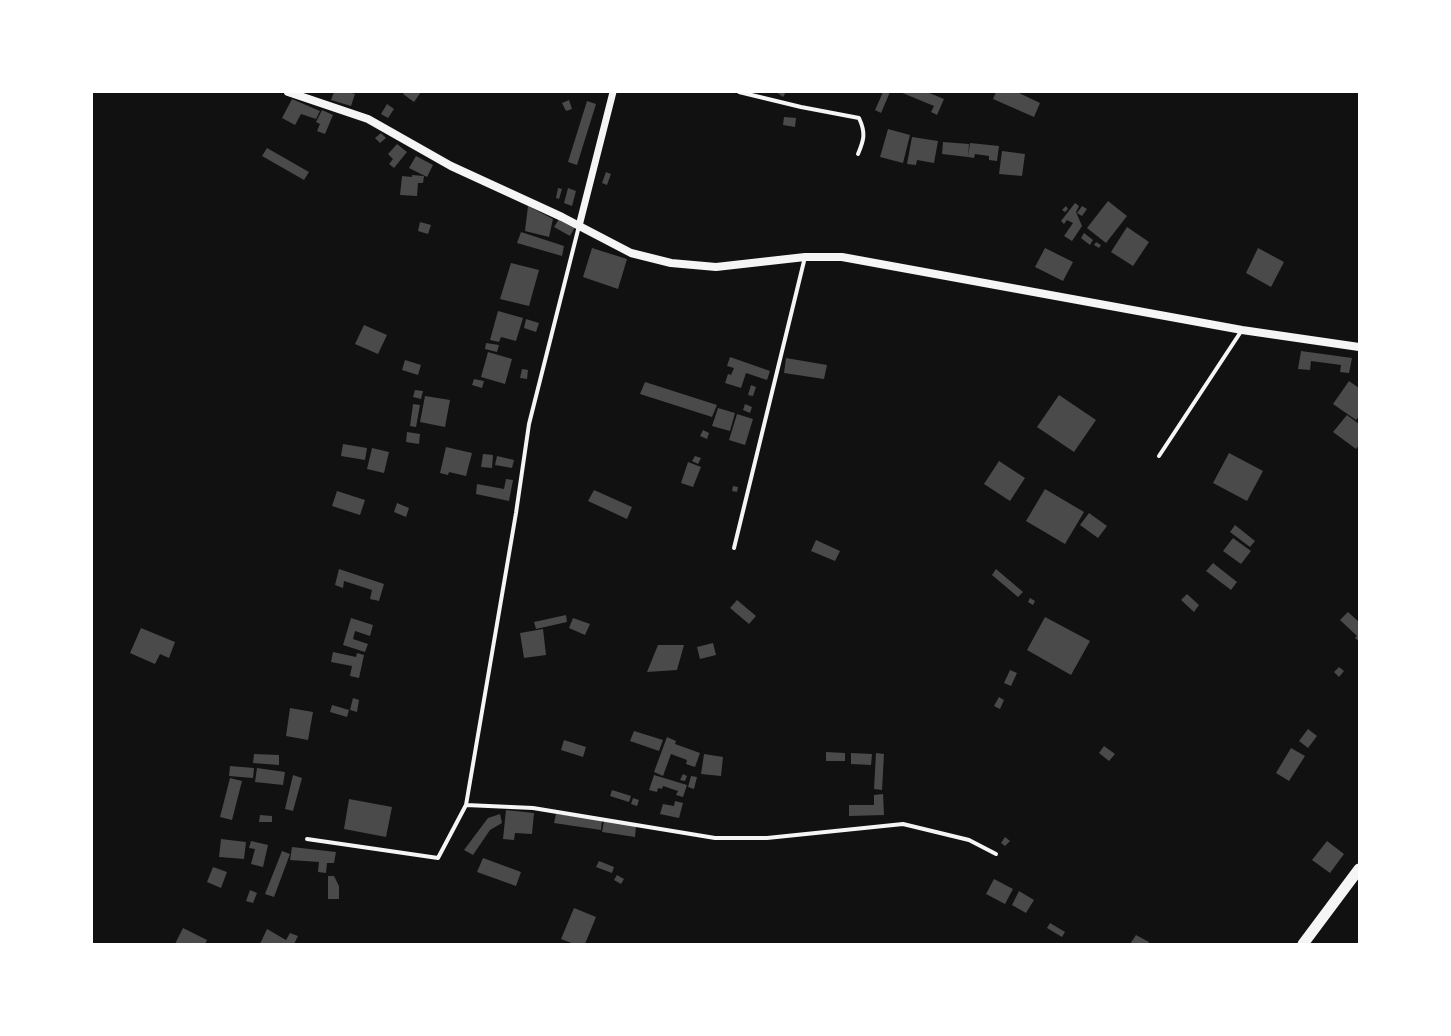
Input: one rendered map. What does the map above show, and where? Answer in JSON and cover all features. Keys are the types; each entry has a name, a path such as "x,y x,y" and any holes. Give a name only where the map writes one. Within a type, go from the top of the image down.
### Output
{"highway":[{"path":"1303,944 1359,869"}],"main road":[{"path":"288,92 368,119 451,166 562,217 631,253 672,263 716,267 805,257 842,257 1242,330 1359,347"}],"street":[{"path":"307,839 438,858 466,805 516,513 529,424 603,126 613,92"},
{"path":"739,92 801,108 859,118 863,127 864,140 858,154"},
{"path":"734,548 805,257"},
{"path":"1159,456 1242,330"},
{"path":"466,805 533,808 715,838 767,838 903,824 969,840 996,854"}],"building":[{"path":"334,92 348,92 355,94 351,106 331,100"},
{"path":"405,92 421,92 414,102 403,94"},
{"path":"776,92 786,92 783,97"},
{"path":"883,92 890,92 881,113 875,110"},
{"path":"900,92 927,92 944,99 937,115 931,112 934,106"},
{"path":"996,92 1017,92 1040,103 1034,117 993,99"},
{"path":"292,99 320,111 316,119 301,114 295,125 282,118"},
{"path":"569,100 572,109 566,111 562,103"},
{"path":"587,101 596,104 577,165 568,162"},
{"path":"387,104 394,109 388,118 381,114"},
{"path":"322,110 333,115 325,134 317,131 320,124 316,122"},
{"path":"784,117 796,118 795,127 783,125"},
{"path":"888,129 910,135 903,163 880,157"},
{"path":"381,133 386,138 380,143 375,138"},
{"path":"912,137 938,141 934,163 917,160 916,165 907,164"},
{"path":"943,142 969,144 968,157 942,154"},
{"path":"970,143 999,146 997,161 989,160 989,156 975,154 974,158 968,157"},
{"path":"397,144 407,152 394,168 389,164 393,159 388,154"},
{"path":"267,148 309,172 304,180 262,156"},
{"path":"1002,151 1025,154 1022,176 999,174"},
{"path":"416,156 433,165 427,177 409,168"},
{"path":"606,172 611,174 607,185 602,183"},
{"path":"412,175 424,176 423,183 418,183 417,196 400,195 402,176 412,177"},
{"path":"558,188 562,189 559,199 556,198"},
{"path":"568,188 576,191 572,206 564,203"},
{"path":"1108,201 1127,216 1106,243 1087,228"},
{"path":"1075,203 1079,206 1076,212 1082,226 1072,241 1064,236 1073,223 1067,220 1064,224 1061,221"},
{"path":"528,206 553,219 549,237 525,231"},
{"path":"1066,206 1068,209 1065,212 1062,210"},
{"path":"1082,206 1087,209 1082,216 1077,213"},
{"path":"559,219 575,227 570,236 554,227"},
{"path":"420,222 431,225 428,234 418,231"},
{"path":"1127,227 1149,242 1133,266 1111,252"},
{"path":"521,232 564,246 562,256 517,243"},
{"path":"1084,233 1093,240 1090,245 1081,238"},
{"path":"1096,242 1101,245 1099,248 1094,245"},
{"path":"592,248 627,259 618,289 583,277"},
{"path":"1045,248 1073,262 1063,281 1035,267"},
{"path":"1258,248 1284,262 1271,287 1246,273"},
{"path":"511,263 539,270 529,306 500,299"},
{"path":"498,311 523,318 516,341 501,337 499,342 490,340"},
{"path":"526,319 539,323 536,332 524,328"},
{"path":"364,325 387,335 378,354 355,344"},
{"path":"486,343 499,345 497,352 485,349"},
{"path":"1301,351 1352,358 1349,373 1340,372 1341,365 1311,361 1310,370 1298,369"},
{"path":"488,352 512,359 505,384 481,377"},
{"path":"730,357 770,371 767,380 746,373 741,388 725,383 728,374 731,375 734,368 727,366"},
{"path":"786,358 827,365 824,379 784,373"},
{"path":"405,360 421,365 418,375 402,370"},
{"path":"522,369 528,370 527,379 520,378"},
{"path":"474,379 484,381 482,388 472,385"},
{"path":"1349,381 1359,388 1359,416 1356,420 1333,404"},
{"path":"645,382 717,405 712,417 640,394"},
{"path":"751,385 756,387 753,396 748,395"},
{"path":"415,390 423,391 421,399 413,397"},
{"path":"1059,395 1096,420 1074,452 1037,427"},
{"path":"425,396 450,400 445,427 420,422"},
{"path":"413,404 420,405 416,427 410,426"},
{"path":"745,404 752,407 750,413 743,410"},
{"path":"718,408 735,413 730,431 712,426"},
{"path":"737,414 753,419 745,445 729,440"},
{"path":"1347,415 1359,424 1359,445 1356,449 1333,432"},
{"path":"703,430 709,433 707,439 700,436"},
{"path":"407,432 420,434 419,444 406,442"},
{"path":"343,444 367,448 365,460 341,456"},
{"path":"446,447 472,453 466,476 449,472 448,475 440,473"},
{"path":"372,448 389,452 384,473 367,469"},
{"path":"1229,453 1263,471 1247,501 1213,483"},
{"path":"483,454 493,455 492,468 481,467"},
{"path":"497,456 514,460 512,468 495,465"},
{"path":"695,456 701,458 698,464 692,461"},
{"path":"999,461 1025,478 1010,501 984,484"},
{"path":"688,462 701,467 693,487 681,483"},
{"path":"506,479 513,480 509,501 476,494 477,484 504,489"},
{"path":"733,486 738,487 737,492 732,491"},
{"path":"1045,489 1084,512 1065,544 1026,521"},
{"path":"594,490 632,507 627,519 588,501"},
{"path":"337,491 365,500 360,515 332,506"},
{"path":"397,503 409,508 406,517 394,512"},
{"path":"1089,513 1107,526 1098,538 1080,525"},
{"path":"1235,525 1255,541 1250,547 1230,532"},
{"path":"1233,538 1251,551 1241,564 1223,551"},
{"path":"816,540 840,551 835,561 811,551"},
{"path":"1213,563 1237,582 1231,590 1206,571"},
{"path":"339,569 384,584 379,601 370,599 372,590 344,581 343,588 335,585"},
{"path":"996,569 1023,592 1018,597 992,575"},
{"path":"1187,594 1199,605 1194,612 1181,600"},
{"path":"1030,598 1035,601 1033,605 1028,602"},
{"path":"737,600 756,616 749,624 730,608"},
{"path":"1348,612 1359,622 1359,641 1355,638 1357,636 1340,620"},
{"path":"566,615 567,622 536,629 534,622"},
{"path":"1045,617 1090,641 1071,675 1027,650"},
{"path":"351,618 373,625 370,636 355,631 353,639 368,644 365,652 343,645"},
{"path":"573,618 590,624 585,635 569,628"},
{"path":"141,628 175,642 169,658 160,654 155,664 130,653"},
{"path":"543,629 546,655 524,658 520,633"},
{"path":"713,643 716,655 700,659 697,647"},
{"path":"658,645 684,645 677,670 647,672"},
{"path":"333,652 356,657 357,653 364,655 359,678 350,676 352,666 331,662"},
{"path":"1339,667 1344,671 1339,677 1334,672"},
{"path":"1010,670 1017,673 1011,686 1004,683"},
{"path":"999,697 1004,700 1000,709 994,706"},
{"path":"353,698 359,700 357,712 350,710"},
{"path":"332,705 349,710 347,717 330,712"},
{"path":"290,708 313,712 308,740 286,736"},
{"path":"1308,729 1317,736 1308,748 1299,741"},
{"path":"634,731 663,740 659,751 630,741"},
{"path":"667,737 676,741 675,744 700,753 695,767 686,764 687,760 671,754 663,776 654,772"},
{"path":"564,740 586,747 583,757 561,750"},
{"path":"1104,746 1115,754 1109,761 1099,753"},
{"path":"1291,748 1305,756 1289,781 1276,773"},
{"path":"826,752 845,753 845,761 826,761"},
{"path":"851,753 872,754 871,765 851,764"},
{"path":"876,753 884,754 882,790 874,789"},
{"path":"254,754 279,755 279,765 253,763"},
{"path":"704,754 723,757 721,776 701,774"},
{"path":"230,766 254,768 253,778 229,776"},
{"path":"257,768 285,772 283,785 255,782"},
{"path":"683,774 687,776 685,781 680,780"},
{"path":"293,775 302,778 293,811 285,809"},
{"path":"654,775 687,785 683,797 676,795 678,791 663,786 662,789 658,788 657,792 649,790"},
{"path":"691,776 697,777 694,789 688,787"},
{"path":"230,778 242,781 232,820 220,817"},
{"path":"612,790 631,796 629,802 610,796"},
{"path":"883,794 884,815 849,816 849,805 874,805 874,795"},
{"path":"633,798 639,800 637,806 631,804"},
{"path":"349,799 392,807 386,837 344,829"},
{"path":"675,801 683,803 679,818 660,814 663,804 674,806"},
{"path":"506,810 534,813 532,834 515,833 514,840 503,839"},
{"path":"500,814 502,823 490,830 473,855 464,850 488,818"},
{"path":"556,814 602,820 601,830 554,823"},
{"path":"260,815 272,816 272,822 259,822"},
{"path":"604,821 636,826 635,837 602,832"},
{"path":"1005,837 1010,841 1005,846 1001,843"},
{"path":"221,839 246,842 244,859 219,857"},
{"path":"251,841 268,845 263,867 251,864 255,849 249,848"},
{"path":"1327,841 1344,854 1330,873 1312,860"},
{"path":"292,847 336,852 334,863 327,863 326,873 318,872 319,862 290,860"},
{"path":"282,851 290,854 274,897 265,894"},
{"path":"483,858 521,872 516,886 477,872"},
{"path":"599,861 614,867 612,873 596,867"},
{"path":"213,867 227,872 221,888 207,882"},
{"path":"617,875 624,879 621,884 614,880"},
{"path":"328,876 334,876 339,886 339,899 328,899"},
{"path":"994,879 1013,889 1005,904 986,894"},
{"path":"250,890 257,893 253,903 246,901"},
{"path":"1019,891 1034,900 1026,913 1012,905"},
{"path":"574,908 596,917 585,944 574,944 561,939"},
{"path":"1050,923 1065,932 1062,937 1047,928"},
{"path":"183,928 207,940 205,944 175,944"},
{"path":"267,929 286,940 290,933 298,936 294,944 260,944"},
{"path":"1136,935 1149,942 1148,944 1130,944"}]}
